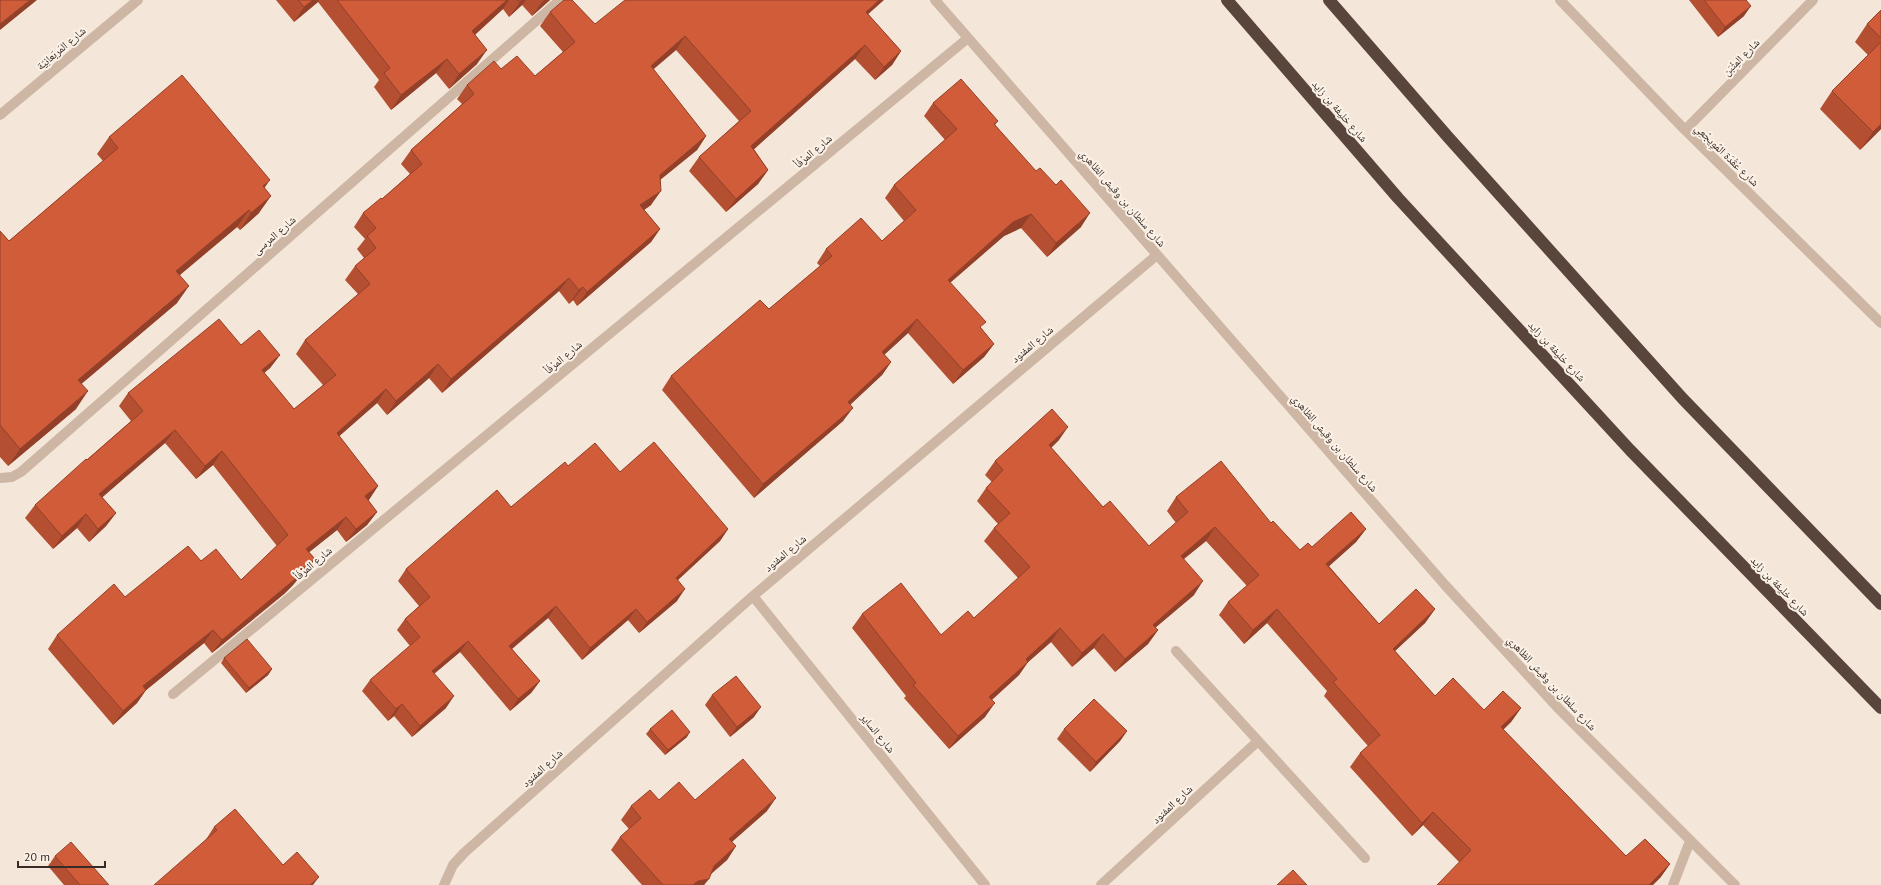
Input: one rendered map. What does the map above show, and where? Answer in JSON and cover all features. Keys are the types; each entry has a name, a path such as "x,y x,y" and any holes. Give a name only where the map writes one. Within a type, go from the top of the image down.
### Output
{"highway":[{"name":"شارع خليفة بن زايد","path":"1227,0 1398,198 1624,444 1881,708"},
{"path":"1329,0 1454,143 1683,399 1881,604"}],"street":[{"name":"شارع المَربَعانِيّة","path":"0,115 138,0"},
{"name":"شارع المرسى","path":"0,478 12,477 21,472 560,0"},
{"name":"شارع سلطان بن وقيش الظاهري","path":"935,0 1445,585 1559,709 1735,885"},
{"name":"شارع عُقْدَة المُوِيجْعِي","path":"1560,0 1685,130 1881,323"},
{"name":"شارع المِثْبَن","path":"1685,130 1813,0"},
{"name":"شارع المرْفَأ","path":"173,694 968,38"},
{"name":"شارع المفنود","path":"444,885 453,864 753,596 1157,254"},
{"name":"شارع الساير","path":"753,596 985,885"},
{"path":"1176,651 1364,858"},
{"name":"شارع المفنود","path":"1101,885 1258,741"},
{"path":"1673,885 1690,841"}],"building":[{"path":"0,0 30,0 0,24"},
{"path":"298,0 313,0 304,7"},
{"path":"337,0 507,0 472,31 487,50 459,74 447,59 401,95 384,73 390,68"},
{"path":"564,0 572,0 595,24 625,0 879,0 866,12 901,51 884,67 865,45 751,146 768,170 736,199 699,157 751,111 685,36 651,66 706,136 660,175 661,191 640,205 660,229 587,292 583,287 579,290 569,278 451,379 438,364 396,401 386,389 337,433 378,486 365,496 377,512 356,529 346,517 306,549 315,559 301,570 303,572 294,580 222,640 213,630 143,686 146,690 123,711 57,635 114,584 125,597 188,546 201,561 216,549 241,580 288,535 222,451 205,466 175,430 99,494 116,513 98,529 86,514 62,536 35,505 86,459 87,460 143,411 128,393 219,319 241,345 259,330 280,355 262,370 294,409 336,375 305,340 370,284 355,266 376,248 367,236 376,228 363,213 381,198 382,199 422,164 411,150 474,94 467,85 494,61 501,69 517,56 535,76 575,42 550,12"},
{"path":"1704,0 1746,0 1751,6 1725,27"},
{"path":"1881,10 1881,38 1867,24"},
{"path":"1881,42 1881,124 1873,132 1832,91"},
{"path":"182,75 270,180 263,186 271,196 251,213 249,210 176,271 189,286 78,380 88,391 20,449 0,425 0,231 9,241 118,148 109,137"},
{"path":"961,79 998,121 994,124 1036,171 1040,168 1056,185 1061,180 1090,213 1056,243 1031,214 1013,222 948,280 986,322 980,327 994,344 963,370 917,319 882,352 891,362 848,402 853,408 763,484 671,376 760,300 769,309 832,256 826,249 861,218 882,241 916,210 894,185 957,129 933,103"},
{"path":"1052,409 1068,427 1049,445 1103,507 1110,501 1149,546 1188,512 1176,497 1221,461 1271,523 1273,521 1300,550 1308,543 1312,547 1351,512 1366,529 1326,564 1379,624 1416,589 1435,609 1393,649 1435,696 1453,678 1484,710 1503,691 1521,708 1501,727 1626,856 1645,839 1670,864 1649,885 1437,885 1471,850 1433,812 1422,823 1360,753 1380,735 1333,682 1337,679 1277,609 1253,630 1228,602 1259,575 1215,527 1181,556 1203,581 1153,625 1158,630 1125,659 1103,634 1082,653 1060,628 1026,659 1028,662 989,697 995,703 958,736 913,685 916,683 862,614 901,583 941,635 968,611 974,618 1030,567 994,528 1010,513 986,488 1003,470 995,461"},
{"path":"654,442 728,529 676,578 685,589 647,622 636,609 590,648 556,606 509,646 540,681 518,699 468,641 432,671 454,696 420,726 402,704 396,709 370,680 420,637 405,619 430,597 406,569 497,490 511,507 565,462 568,466 595,443 620,472"},
{"path":"247,639 272,669 249,688 224,658"},
{"path":"736,676 761,707 737,727 712,695"},
{"path":"1094,699 1127,731 1096,762 1064,729"},
{"path":"672,710 690,732 668,750 650,729"},
{"path":"743,759 776,798 729,839 736,846 714,866 709,879 698,881 693,885 663,885 620,837 641,818 631,806 650,790 659,800 679,782 695,800"},
{"path":"235,809 283,865 297,852 319,877 310,885 154,885 217,830 214,827"},
{"path":"71,842 109,885 80,885 55,856"},
{"path":"1293,870 1307,885 1277,885"}]}
